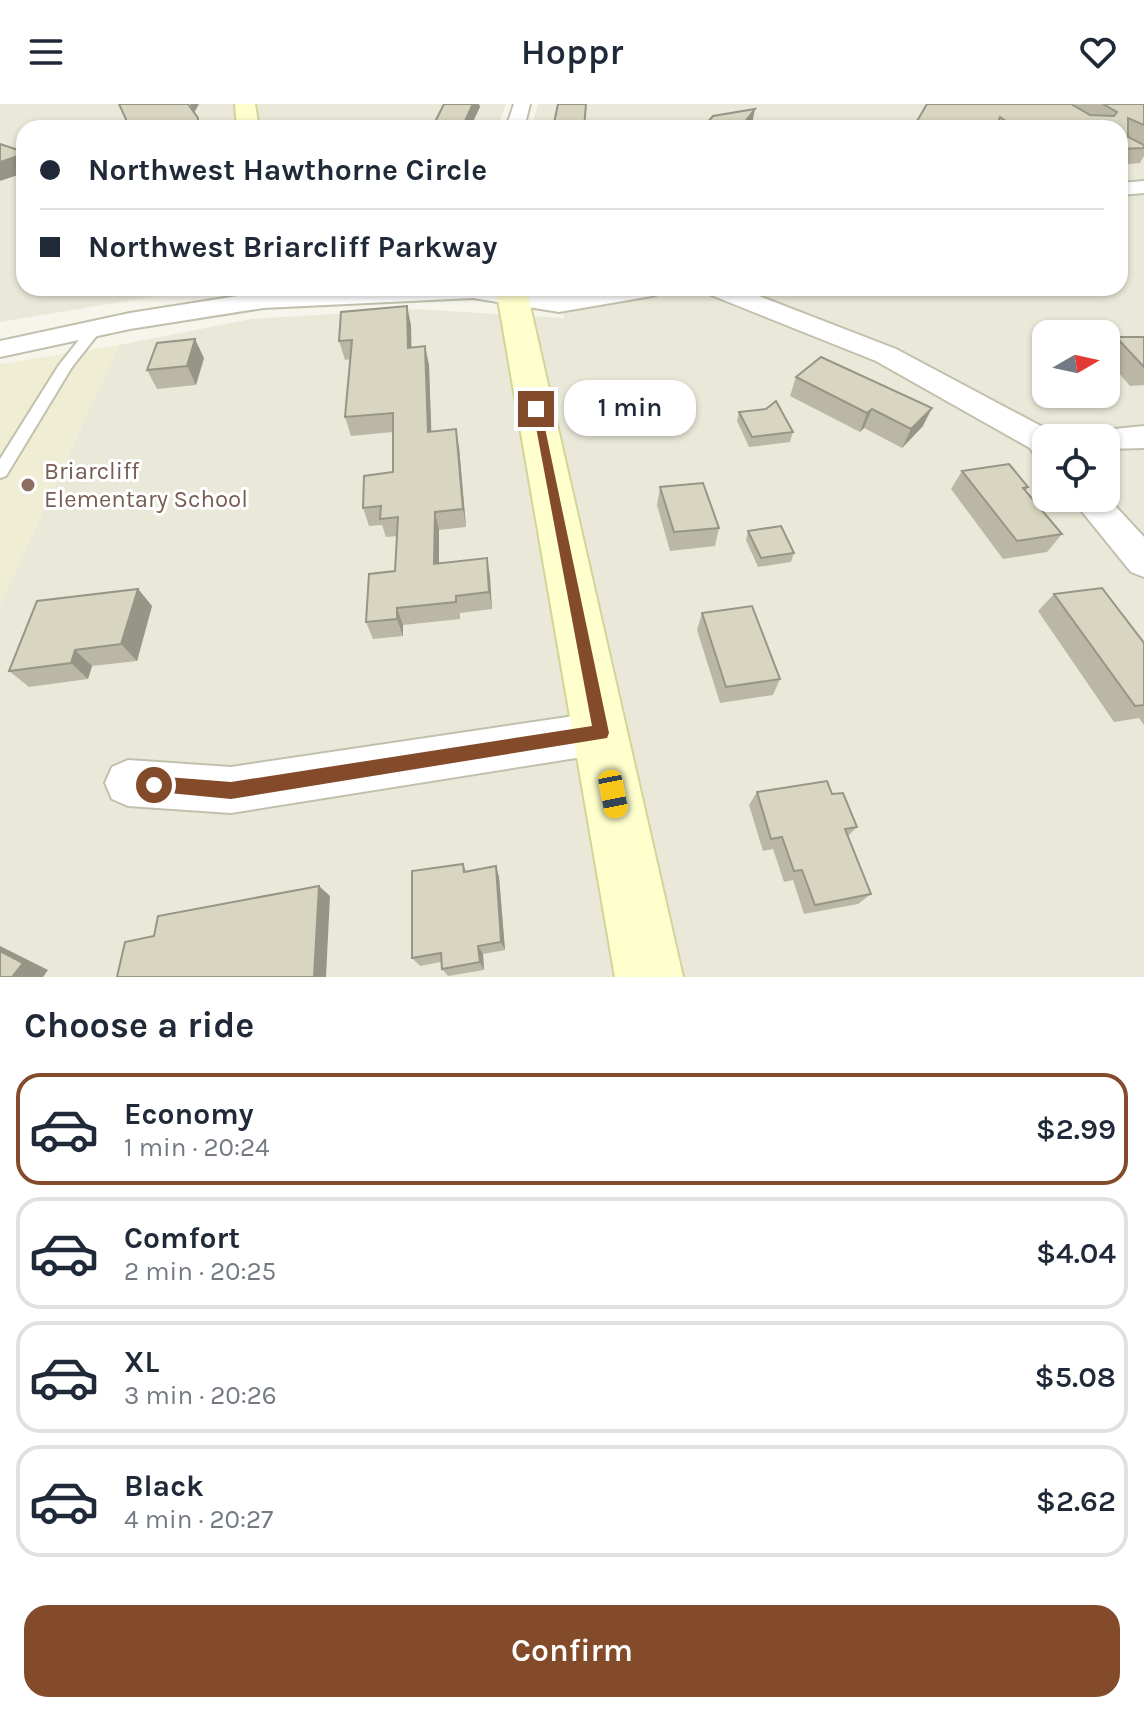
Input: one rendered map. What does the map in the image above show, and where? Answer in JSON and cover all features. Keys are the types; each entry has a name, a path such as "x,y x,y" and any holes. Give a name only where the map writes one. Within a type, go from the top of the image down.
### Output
{"main road":[{"path":"513,296 649,977"}],"street":[{"path":"0,349 263,300 347,296"},
{"path":"528,296 559,304 606,296"},
{"path":"735,296 886,355 1032,435"},
{"path":"1120,438 1144,437"},
{"path":"1100,512 1144,562"},
{"path":"128,783 231,790 601,733"}],"lane":[{"path":"0,472 66,365 95,329"}],"shaded area":[{"path":"0,104 506,104 500,120 16,120 16,296 158,296 0,322"},
{"path":"538,104 1144,104 1144,977 0,977 0,605 119,345 251,319 416,309 565,318 553,296 1128,296 1128,120 533,120"},
{"name":"Briarcliff Elementary School","path":"119,345 0,605 0,364"}],"building":[{"path":"119,104 188,104 198,118 198,120 126,120"},
{"path":"444,104 473,104 465,120 436,120"},
{"path":"558,104 586,104 585,120 555,120"},
{"path":"927,104 1071,104 1090,115 1114,116 1117,112 1103,104 1144,104 1144,125 1128,118 918,120"},
{"path":"755,109 746,120 710,120 713,116"},
{"path":"1128,137 1144,145 1144,148 1128,149"},
{"path":"0,144 16,149 16,157 0,162"},
{"path":"407,306 408,348 425,346 428,432 456,429 463,509 435,512 434,564 487,558 489,592 456,596 456,602 397,608 397,619 366,622 369,574 395,571 398,517 380,519 381,506 363,508 364,476 393,472 393,413 345,417 352,340 339,341 341,312"},
{"path":"1120,337 1144,337 1144,367 1120,341"},
{"path":"195,339 187,366 147,370 157,343"},
{"path":"821,357 932,408 911,429 872,409 867,413 796,377"},
{"path":"776,401 793,432 752,437 739,412 766,409"},
{"path":"1009,464 1028,487 1023,488 1032,499 1032,512 1043,512 1062,534 1017,541 962,471"},
{"path":"703,483 719,528 674,532 660,487"},
{"path":"781,526 794,553 761,558 748,531"},
{"path":"1102,588 1144,643 1144,705 1135,706 1054,594"},
{"path":"138,589 121,644 75,650 71,663 9,671 37,601"},
{"path":"752,606 780,679 726,687 702,613"},
{"path":"827,781 832,794 843,793 857,827 845,829 871,894 815,905 802,870 794,871 782,837 771,839 757,792"},
{"path":"463,864 464,872 496,866 501,942 478,946 480,962 442,969 441,953 412,958 412,871"},
{"path":"319,886 314,977 117,977 125,942 154,936 158,916"},
{"path":"0,951 23,963 12,977 0,977"}],"place":[{"name":"Briarcliff Elementary School","path":"28,485"}],"route":[{"path":"154,785 231,790 601,733 536,409"}]}
